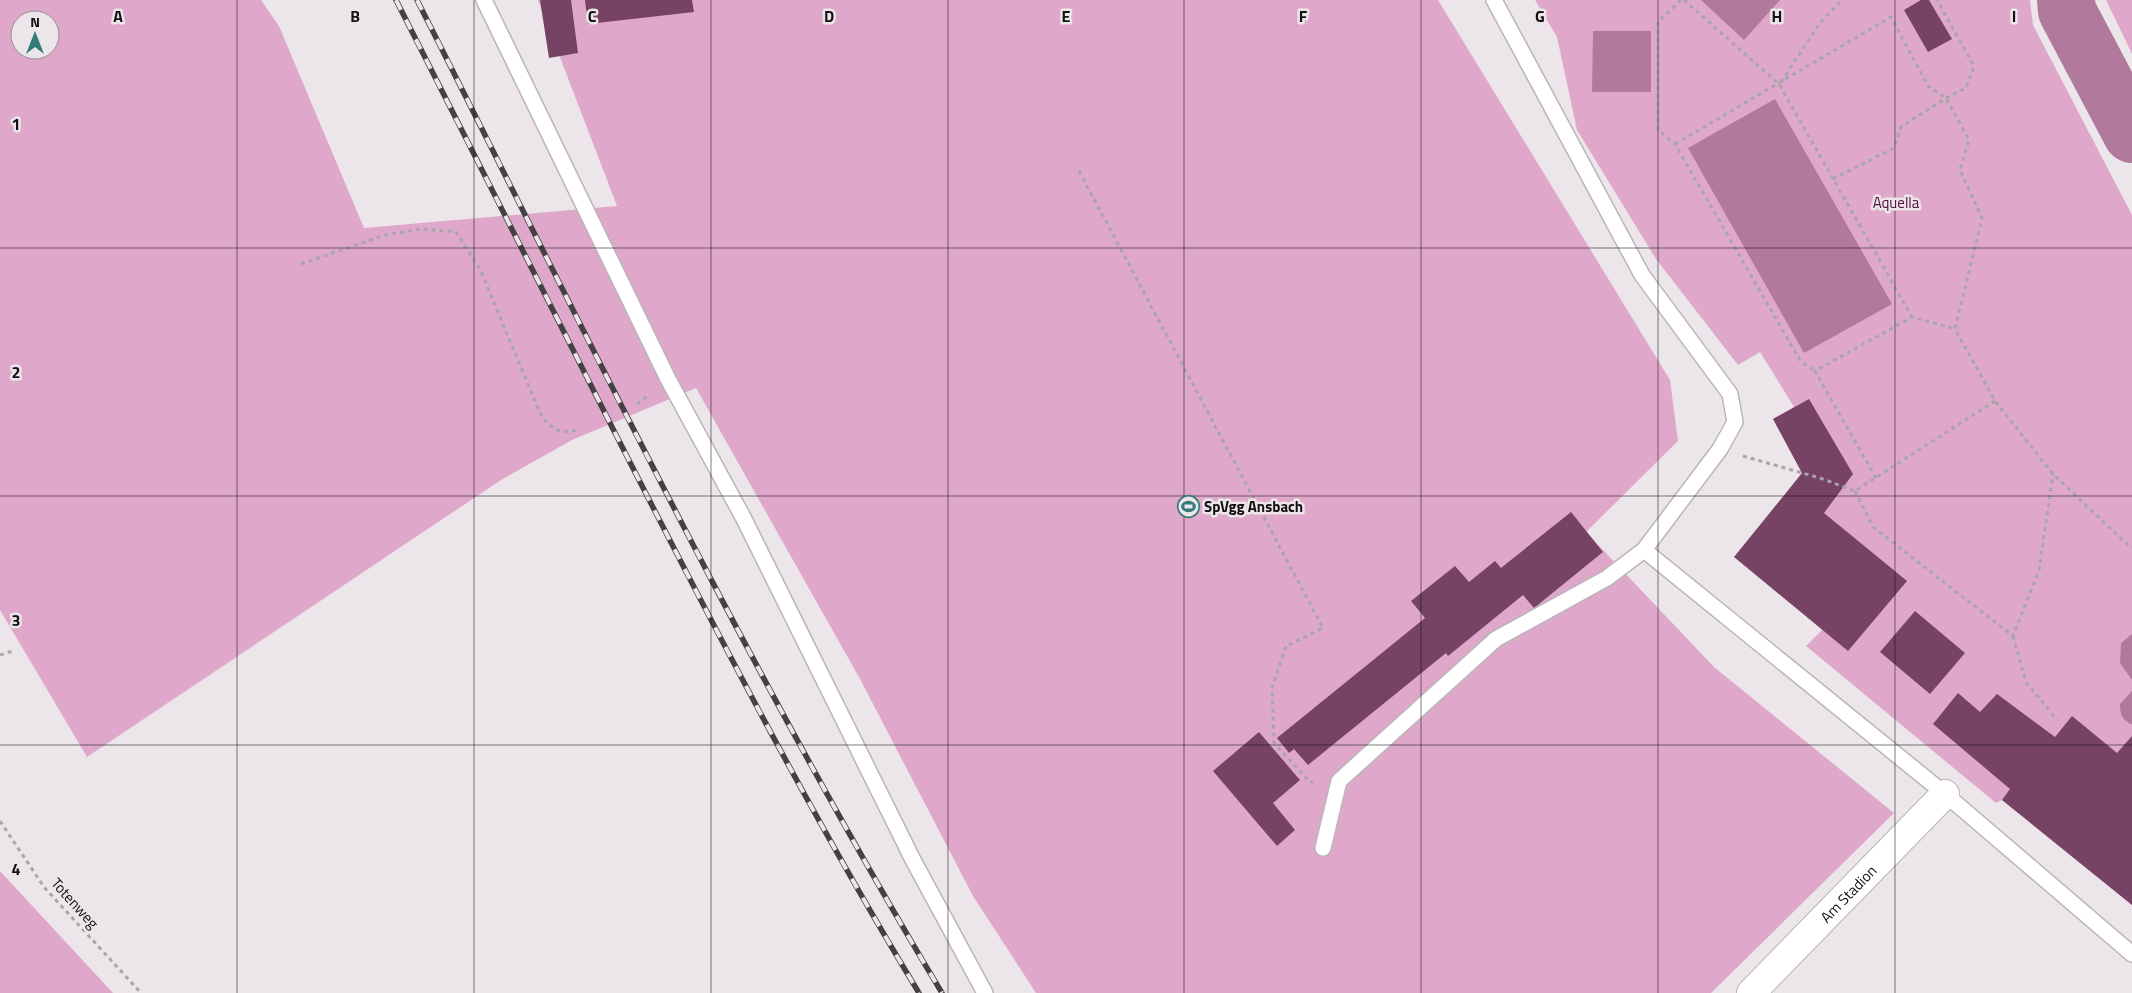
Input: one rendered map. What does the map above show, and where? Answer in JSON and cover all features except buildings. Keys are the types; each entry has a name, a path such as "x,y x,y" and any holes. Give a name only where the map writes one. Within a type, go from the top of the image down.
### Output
{"street":[{"name":"Am Stadion","path":"1751,993 1945,794"}],"lane":[{"path":"484,0 668,379 744,519 913,860 985,993"},
{"path":"1323,848 1339,781 1496,639 1607,578 1644,550 1720,449 1735,422 1730,394 1642,275 1494,0"},
{"path":"1644,550 1945,794 2132,954"}],"path":[{"path":"1876,478 1814,371 1801,362 1675,144 1658,130 1658,22 1682,0 1779,84 1912,317"},
{"path":"1779,84 1820,23 1842,0"},
{"path":"1833,179 1894,148 1901,127 1946,98 1966,88 1974,66 1937,0"},
{"path":"1675,144 1891,18 1928,86 1946,98 1969,140 1960,170 1982,218 1955,329 1995,401 2053,474 2132,547"},
{"path":"1079,171 1323,628 1286,646 1272,688 1274,744 1310,782 1339,781"},
{"path":"301,264 385,235 422,229 456,232 480,269 540,413 546,423 567,433 580,428"},
{"path":"1814,371 1912,317 1955,329"},
{"path":"1855,492 1995,401"},
{"path":"1720,449 1820,478 1855,492 1873,527 2014,636"},
{"path":"2053,474 2039,570 2014,636 2026,682 2057,720"},
{"path":"0,655 13,651"},
{"name":"Totenweg","path":"0,821 44,886 141,993"}],"green space":[{"name":"SpVgg Ansbach","path":"0,0 261,0 279,26 364,228 617,206 538,0 1438,0 1670,380 1678,441 1586,532 1714,667 1894,813 1711,993 1036,993 973,896 860,679 696,388 572,440 501,480 87,757 0,610"},
{"name":"Aquella","path":"1535,0 2030,0 2033,25 2132,215 2132,905 2002,800 1996,803 1806,646 1822,630 1831,519 1792,486 1802,473 1773,419 1794,407 1760,352 1738,365 1656,259 1577,130 1557,37"},
{"path":"2106,0 2132,0 2132,54"},
{"path":"0,871 113,993 0,993"}],"shaded area":[{"path":"1701,0 1780,0 1744,40"},
{"path":"1593,31 1651,31 1651,92 1592,92"},
{"path":"1775,99 1892,304 1804,353 1688,148"},
{"path":"2132,634 2132,680 2120,663 2121,643"},
{"path":"2132,691 2131,724 2122,716 2120,704"}],"waterway":[{"path":"2066,0 2067,11 2132,134"}],"railway":[{"path":"396,0 721,639 837,853 919,993"},
{"path":"417,0 606,376 736,626 871,872 942,993"}],"place":[{"name":"SpVgg Ansbach","path":"1188,506"}]}
